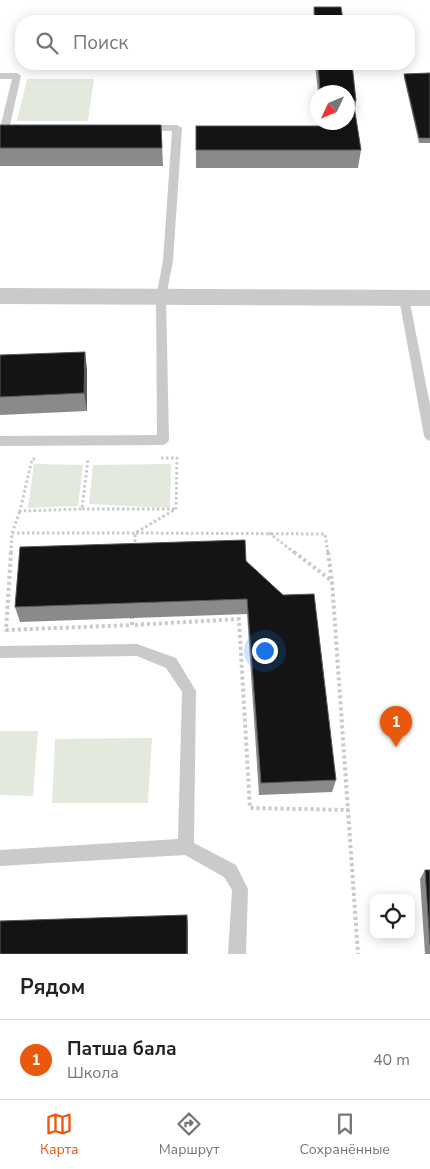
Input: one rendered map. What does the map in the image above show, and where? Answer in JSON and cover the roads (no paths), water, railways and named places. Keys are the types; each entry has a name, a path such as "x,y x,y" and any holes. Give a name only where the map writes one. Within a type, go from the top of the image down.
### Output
{"street":[{"path":"0,296 430,298"}],"lane":[{"path":"0,76 17,76 5,128 24,128"},
{"path":"0,441 163,440 161,297 168,261 176,128 138,128"},
{"path":"404,298 430,436"},
{"path":"0,652 137,650 171,662 189,691 186,847"},
{"path":"0,858 186,847 230,870 240,889 237,954"}],"place":[{"name":"Патша бала","path":"396,747"}]}
